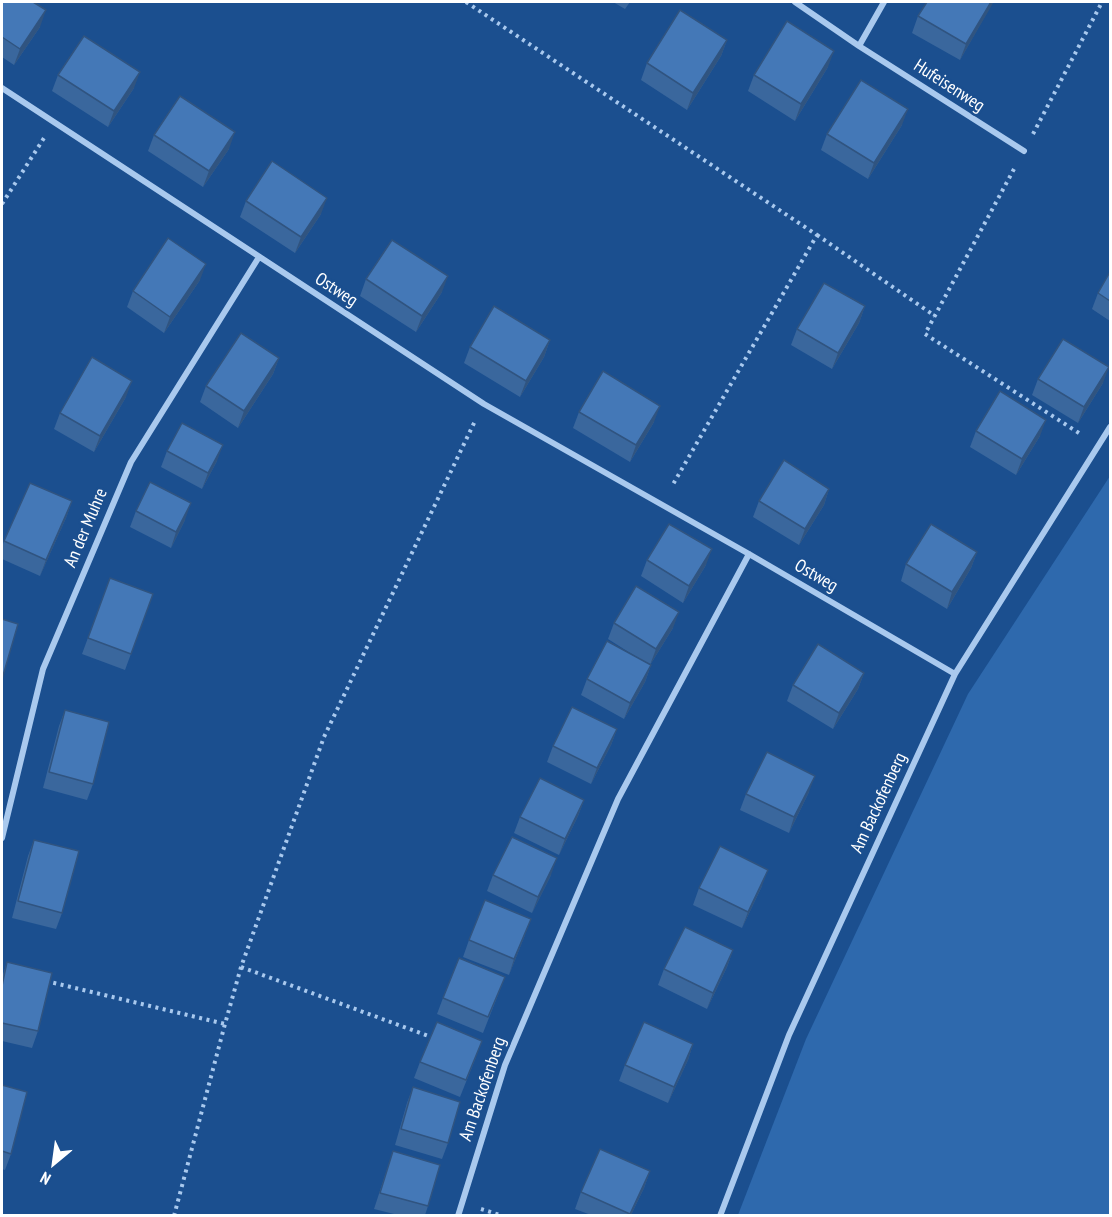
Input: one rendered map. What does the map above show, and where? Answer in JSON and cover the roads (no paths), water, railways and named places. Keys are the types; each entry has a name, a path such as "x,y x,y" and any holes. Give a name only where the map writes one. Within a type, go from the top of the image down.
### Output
{"street":[{"name":"Hufeisenweg","path":"795,2 859,46 1024,151"},
{"path":"859,46 884,2"},
{"name":"Ostweg","path":"2,88 484,404 955,674"},
{"name":"An der Muhre","path":"2,838 43,669 131,462 259,257"},
{"name":"Am Backofenberg","path":"720,1215 789,1035 955,674 1110,427"},
{"name":"Am Backofenberg","path":"458,1215 505,1065 618,799 749,554"}]}
